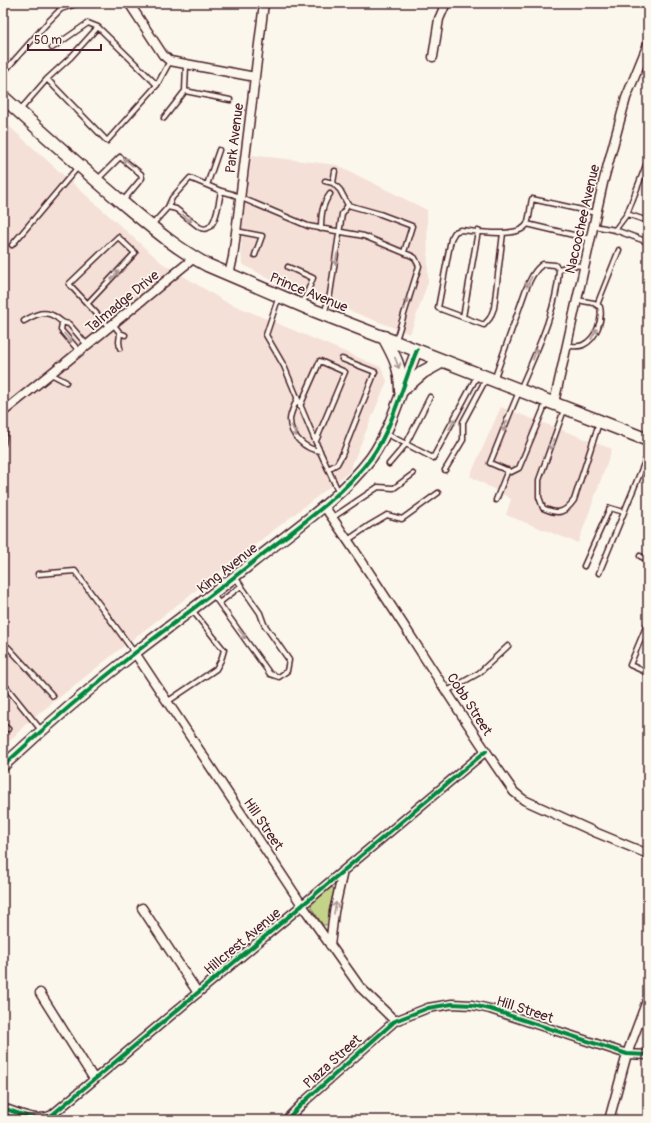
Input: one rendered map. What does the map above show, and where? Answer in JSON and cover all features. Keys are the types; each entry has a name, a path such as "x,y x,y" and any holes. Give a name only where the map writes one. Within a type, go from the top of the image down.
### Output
{"main road":[{"name":"Prince Avenue","path":"3,97 97,181 151,226 194,258 229,275 279,296 648,440"},
{"path":"390,339 401,376 401,391"},
{"path":"401,391 423,372 443,361"}],"street":[{"path":"129,3 163,55 170,61 255,77"},
{"name":"Park Avenue","path":"229,275 233,257 264,3"},
{"path":"433,56 439,19 446,3"},
{"name":"Nacoochee Avenue","path":"555,404 603,183 626,98 648,44"},
{"name":"Talmadge Drive","path":"3,412 194,258"},
{"name":"King Avenue","path":"3,766 41,731 135,653 324,506 350,483 372,457 385,433 417,350"},
{"name":"Cobb Street","path":"324,506 380,587 447,692 514,792 524,800 598,834 648,854"},
{"name":"Hill Street","path":"135,653 302,905 360,988 395,1021 428,1008 452,1004 472,1005 497,1011 627,1054 648,1055"},
{"name":"Hillcrest Avenue","path":"3,1108 37,1118 48,1119 486,751"},
{"path":"330,945 334,912 342,871"},
{"path":"142,908 198,993"},
{"path":"40,993 94,1079"},
{"path":"609,1120 627,1054 648,998"},
{"name":"Plaza Street","path":"286,1120 306,1100 395,1021"}],"lane":[{"path":"57,3 61,9"},
{"path":"3,73 61,9 79,3"},
{"path":"52,48 88,23 98,27 157,85"},
{"path":"20,112 46,80 98,27"},
{"path":"46,80 108,141 157,85 170,61"},
{"path":"164,118 185,91 186,65"},
{"path":"185,91 230,100"},
{"path":"207,185 219,150"},
{"path":"97,181 119,158 122,157 141,174 142,178 122,202"},
{"path":"616,230 627,214 648,160"},
{"path":"12,245 79,165"},
{"path":"333,182 334,171"},
{"path":"151,226 168,207 172,198 190,178 308,226 364,236 404,252 415,258 419,266 390,339"},
{"path":"325,181 333,182 340,190 348,205 380,214 412,226 404,252"},
{"path":"168,207 176,209 202,229 206,229 215,220 221,191"},
{"path":"321,229 323,208 325,201 330,194"},
{"path":"503,233 494,308 490,318 484,325 438,308 451,239 455,232 460,230 503,233 508,234 522,229 527,224 532,199 596,213"},
{"path":"324,314 330,294 342,214 348,205"},
{"path":"627,214 648,221"},
{"path":"527,224 591,239"},
{"path":"594,226 616,230 648,242"},
{"path":"236,231 262,236 255,255"},
{"path":"463,317 478,232"},
{"path":"88,303 135,253 118,237 69,284 88,303 123,334 119,342 120,348"},
{"path":"597,305 619,250"},
{"path":"445,470 463,440 463,422 486,377 531,278 538,267 543,264 555,265 559,269"},
{"path":"559,269 566,266 585,266"},
{"path":"288,267 313,278 302,305"},
{"path":"555,404 519,468 511,472 490,463 551,312 558,282 559,269"},
{"path":"279,296 266,335 284,366 300,406 340,493"},
{"path":"567,346 581,346 590,340 602,315 600,307 594,303 577,300"},
{"path":"24,321 45,312 62,323 69,324 87,345"},
{"path":"62,323 61,330 79,351"},
{"path":"328,469 337,464 342,455 375,372 342,359"},
{"path":"300,406 320,361 345,372 316,441"},
{"path":"51,374 66,382"},
{"path":"385,433 432,458 486,377"},
{"path":"389,464 406,444 430,397"},
{"path":"297,398 290,419 293,432 302,444 312,450 320,451"},
{"path":"555,404 539,480 539,498 544,508 551,512 559,513 568,508 574,500 600,421"},
{"path":"3,427 5,432 3,444"},
{"path":"599,573 648,454"},
{"path":"496,500 508,470"},
{"path":"332,518 378,487 394,488 413,474"},
{"path":"348,540 387,515 402,519 438,492"},
{"path":"584,566 610,508 624,512"},
{"path":"640,556 648,560"},
{"path":"38,574 75,571 135,653"},
{"path":"212,594 270,674 279,677 287,671 289,660 264,624 260,613 234,577"},
{"path":"220,603 241,586"},
{"path":"167,702 216,669 224,654 224,650 191,610"},
{"path":"648,622 630,665 648,673"},
{"path":"447,692 480,674 508,646"},
{"path":"3,647 8,647 53,696"},
{"path":"3,683 41,731"},
{"path":"3,725 8,729"}],"shaded area":[{"path":"3,121 162,263 224,301 381,367 387,381 349,472 27,723 3,748"},
{"path":"252,155 337,165 427,210 428,282 410,334 275,282 242,264 241,250 243,218"},
{"path":"501,407 612,449 578,543 506,515 511,499 470,476"}],"green space":[{"path":"332,887 334,890 329,910 329,923 323,925 311,907 312,904"}],"cycle path":[{"path":"3,766 102,679 300,526 331,500 359,473 371,458 385,434 417,350"},
{"path":"3,1108 34,1118 52,1115 486,751"},
{"path":"286,1120 306,1100 395,1021 428,1008 452,1004 472,1005 490,1009 627,1054 648,1055"}]}
